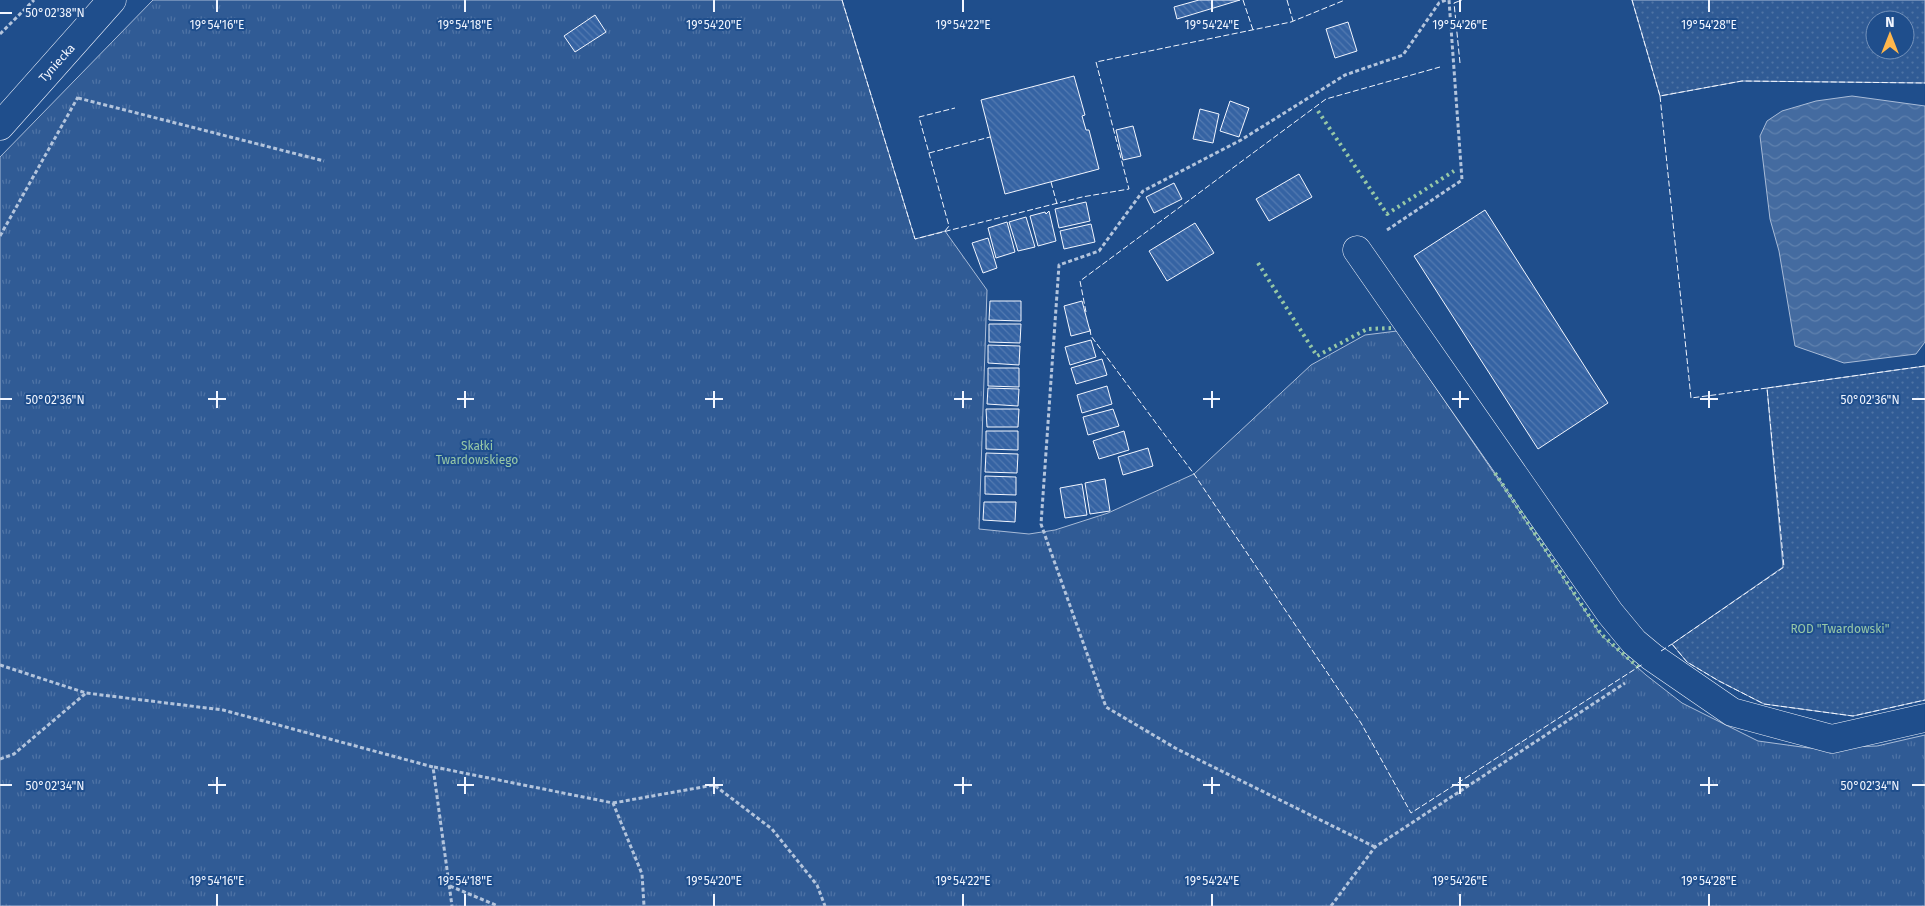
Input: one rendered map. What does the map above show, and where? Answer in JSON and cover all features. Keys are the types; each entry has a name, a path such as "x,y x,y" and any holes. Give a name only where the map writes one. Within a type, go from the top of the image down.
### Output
{"street":[{"name":"Tyniecka","path":"0,126 112,0"},
{"path":"1357,250 1610,613 1634,642 1657,662 1732,712 1832,739 1925,718"}],"path":[{"path":"0,34 34,0"},
{"path":"1357,250 1462,180 1448,0 1439,3 1403,55 1345,75 1241,140 1143,191 1099,252 1059,265 1041,524 1106,707 1177,749 1375,846"},
{"path":"0,236 78,98 77,40"},
{"path":"78,98 324,161"},
{"path":"1331,906 1375,846 1657,662"},
{"path":"0,665 86,693 223,710 433,767 613,803 714,785 772,829 817,886 825,906"},
{"path":"0,759 14,754 86,693"},
{"path":"433,767 452,906"},
{"path":"613,803 642,874 644,906"},
{"path":"449,886 498,906"}],"green space":[{"name":"Skałki Twardowskiego","path":"153,0 842,0 915,239 945,231 987,290 979,529 1029,534 1055,530 1108,513 1194,474 1311,365 1365,335 1397,331 1601,635 1646,675 1682,703 1758,741 1809,748 1877,746 1925,735 1925,906 0,906 0,157"},
{"path":"1632,0 1925,0 1925,83 1742,81 1660,96"},
{"name":"ROD \"Twardowski\"","path":"1925,366 1925,700 1853,716 1764,704 1687,662 1672,644 1783,567 1767,388"}],"water":[{"path":"1852,96 1925,106 1925,342 1916,354 1844,363 1795,346 1779,251 1770,219 1760,136 1767,121 1782,111 1816,101"}],"building":[{"path":"1199,0 1240,0 1177,19 1174,7"},
{"path":"595,15 606,32 575,52 564,36"},
{"path":"1348,22 1357,51 1335,58 1326,29"},
{"path":"1074,76 1085,115 1082,116 1086,130 1089,130 1099,169 1005,194 981,100"},
{"path":"1230,101 1249,108 1239,137 1220,131"},
{"path":"1200,109 1219,114 1213,143 1193,139"},
{"path":"1133,126 1141,156 1123,160 1116,130"},
{"path":"1299,174 1312,197 1269,221 1256,199"},
{"path":"1174,183 1182,199 1154,213 1146,197"},
{"path":"1086,202 1090,221 1059,228 1055,209"},
{"path":"1485,210 1608,403 1538,449 1414,256"},
{"path":"1049,211 1056,241 1038,246 1030,216 1045,212 1046,214"},
{"path":"1026,217 1035,247 1018,251 1009,222"},
{"path":"1007,222 1015,252 996,258 988,228"},
{"path":"1195,223 1214,253 1167,281 1149,251"},
{"path":"1091,224 1095,242 1064,249 1060,231"},
{"path":"988,238 997,268 983,273 972,243"},
{"path":"990,301 1021,301 1021,321 989,320"},
{"path":"1082,301 1090,331 1071,336 1064,306"},
{"path":"989,324 1021,324 1020,343 989,342"},
{"path":"1091,340 1096,357 1070,365 1065,347"},
{"path":"988,345 1020,346 1019,365 988,363"},
{"path":"1102,359 1107,375 1076,384 1071,368"},
{"path":"988,368 1019,368 1019,387 988,386"},
{"path":"1107,386 1112,404 1082,413 1077,395"},
{"path":"988,388 1019,389 1018,406 987,404"},
{"path":"986,409 1019,409 1018,427 987,427"},
{"path":"1113,409 1119,426 1088,435 1083,417"},
{"path":"986,431 1018,431 1018,450 986,449"},
{"path":"1124,431 1129,450 1099,459 1093,441"},
{"path":"1148,448 1153,466 1123,475 1118,457"},
{"path":"986,453 1018,454 1017,473 985,472"},
{"path":"985,476 1016,477 1016,495 985,494"},
{"path":"1105,479 1110,511 1090,514 1085,483"},
{"path":"1082,484 1087,515 1065,518 1060,488"},
{"path":"984,502 1016,502 1015,522 983,520"}],"hedge":[{"path":"1318,111 1387,214 1454,171"},
{"path":"1258,263 1317,356 1367,329 1394,328"},
{"path":"1495,473 1601,634 1638,667"}],"fence":[{"path":"842,0 915,239 1082,197 1129,189 1096,62 1291,22 1345,0"},
{"path":"1243,0 1253,30"},
{"path":"1287,0 1293,21"},
{"path":"1460,63 1454,3 1462,0"},
{"path":"1632,0 1660,96 1742,81 1925,83"},
{"path":"1086,312 1080,281 1326,99 1440,67"},
{"path":"1660,96 1691,398 1767,388"},
{"path":"945,231 949,226 919,117 955,108"},
{"path":"929,153 990,137"},
{"path":"1051,182 1057,204"},
{"path":"1090,329 1091,336 1194,474 1361,723 1411,813 1643,664"},
{"path":"1925,366 1767,388 1784,567 1672,644 1687,662 1764,704 1853,716 1925,700"},
{"path":"1661,651 1672,644"}]}
